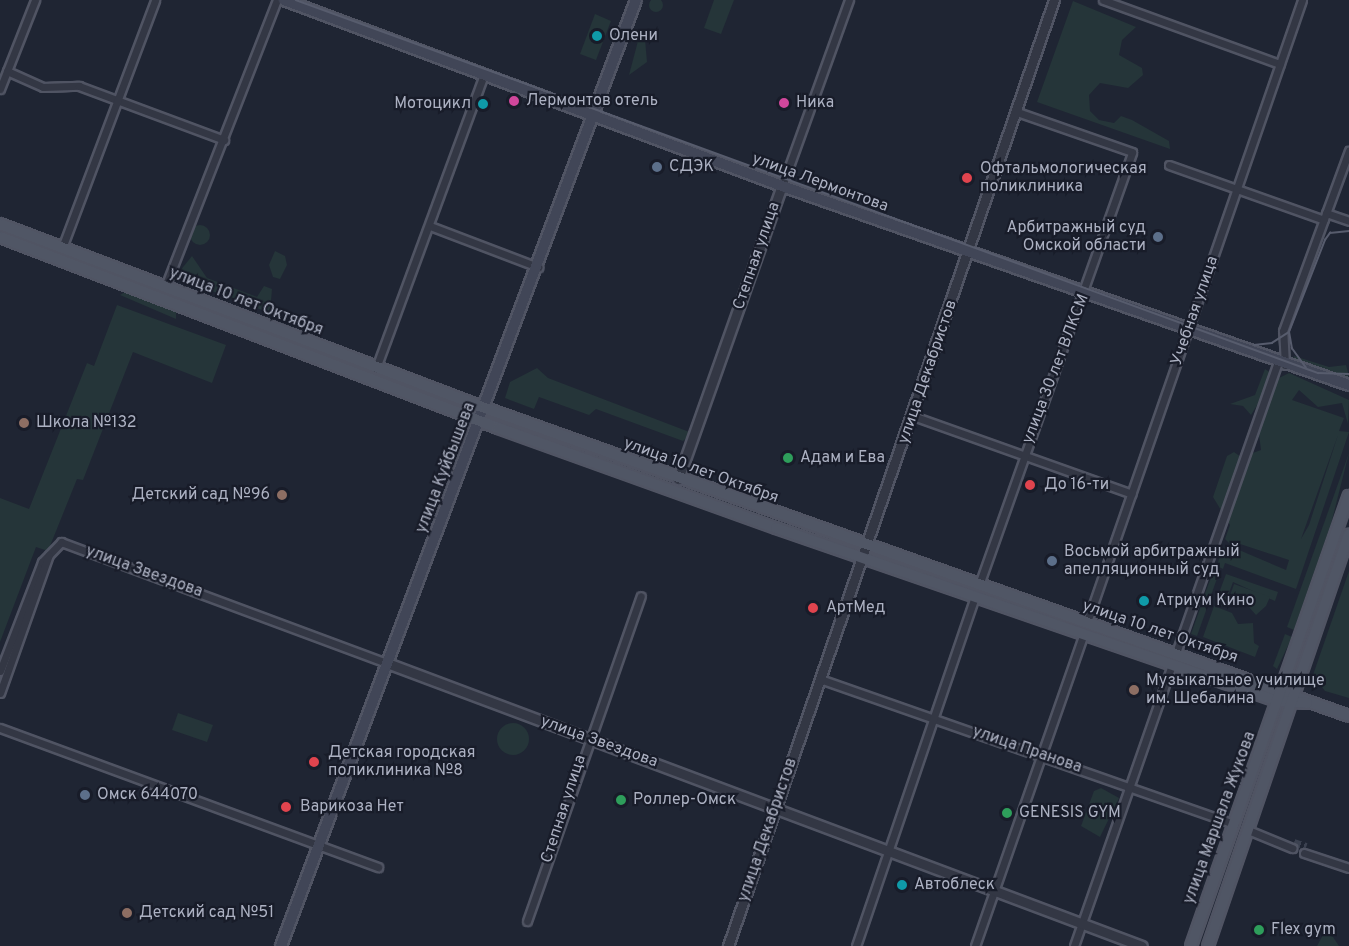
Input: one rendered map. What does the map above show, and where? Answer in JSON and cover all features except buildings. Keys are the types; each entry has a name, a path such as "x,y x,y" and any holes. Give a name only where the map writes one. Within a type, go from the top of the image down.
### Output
{"main road":[{"name":"улица Лермонтова","path":"284,0 782,186 1188,332 1349,385"},
{"name":"улица Куйбышева","path":"281,946 538,267 636,0"},
{"name":"улица 10 лет Октября","path":"0,224 484,408 867,546 1282,690 1293,699"},
{"name":"улица 10 лет Октября","path":"0,237 480,421 862,558 1277,701 1293,699 1349,716"},
{"name":"улица Маршала Жукова","path":"1191,946 1349,496"},
{"name":"улица Маршала Жукова","path":"1208,946 1349,535"}],"street":[{"path":"0,89 35,0"},
{"path":"62,248 155,0"},
{"path":"165,287 224,141 277,0"},
{"name":"Степная улица","path":"678,478 849,0"},
{"name":"улица Декабристов","path":"728,946 970,252 1054,0"},
{"path":"1102,0 1280,64"},
{"name":"Учебная улица","path":"1088,622 1302,0"},
{"path":"7,71 43,87 79,86 224,141"},
{"path":"376,368 484,74"},
{"name":"улица 30 лет ВЛКСМ","path":"979,585 1023,456 1084,293 1131,152 1017,112"},
{"path":"1176,653 1281,363 1283,331 1349,151"},
{"path":"1169,165 1237,189 1349,221"},
{"path":"430,226 538,267"},
{"path":"913,416 1131,494"},
{"name":"улица Звездова","path":"49,555 56,543 777,807 1142,946"},
{"path":"0,671 49,555"},
{"path":"0,693 49,555"},
{"name":"Степная улица","path":"527,921 588,737 641,596"},
{"path":"856,946 975,597"},
{"path":"975,946 1083,635"},
{"path":"1074,946 1172,665"},
{"name":"улица Пранова","path":"820,679 1234,824"},
{"path":"0,728 378,867"},
{"path":"1248,830 1293,845"},
{"path":"1305,850 1349,868"}],"shaded area":[{"path":"656,-2 661,0 663,5 661,10 656,12 651,10 649,5 651,0"},
{"path":"714,0 734,0 721,34 704,28"},
{"path":"1073,1 1136,27 1122,40 1119,55 1142,68 1143,75 1128,88 1100,83 1089,95 1090,111 1099,120 1114,123 1121,116 1132,120 1169,141 1170,149 1037,102"},
{"path":"595,14 611,21 596,60 580,54"},
{"path":"645,39 647,62 629,75 638,41"},
{"path":"200,225 207,228 210,235 207,242 200,245 193,242 190,235 193,228"},
{"path":"275,251 285,256 287,265 280,279 273,277 269,265"},
{"path":"192,256 207,278 257,297 264,286 272,289 270,313 175,277"},
{"path":"125,292 176,312 176,319 120,295"},
{"path":"117,305 226,345 212,383 133,352 83,480 77,479 48,551 36,547 0,642 0,498 29,509 87,363 94,366"},
{"path":"1294,356 1329,367 1346,365 1349,376 1337,378 1291,364"},
{"path":"537,368 548,378 692,433 683,441 596,409 589,415 539,397 534,409 505,398 510,382"},
{"path":"1265,369 1271,373 1269,383 1289,373 1349,400 1348,424 1342,403 1318,407 1299,390 1292,400 1344,418 1339,431 1349,432 1296,589 1225,563 1223,569 1217,566 1222,549 1230,544 1225,539 1230,525 1213,497 1227,456 1234,452 1241,457 1235,489 1241,486 1250,454 1261,450 1258,426 1270,396 1266,391 1251,415 1243,406 1230,404 1255,395","holes":["1338,435 1309,525 1301,539","1237,543 1289,560 1286,570 1239,550"]},
{"path":"1349,453 1331,524 1294,630 1287,627"},
{"path":"1215,567 1220,570 1209,601 1203,599"},
{"path":"1349,571 1349,698 1325,691 1313,675"},
{"path":"1226,574 1278,592 1275,601 1233,582 1224,607 1215,604"},
{"path":"1234,584 1270,597 1266,606 1256,615 1247,605 1226,607"},
{"path":"1202,603 1208,605 1197,636 1191,634"},
{"path":"1214,606 1232,613 1238,624 1253,623 1254,643 1259,646 1255,657 1203,637"},
{"path":"1285,634 1292,637 1277,669 1273,666"},
{"path":"178,713 213,725 207,742 172,730"},
{"path":"513,723 524,728 529,739 524,750 513,755 502,750 497,739 502,728"},
{"path":"1101,788 1119,798 1100,837 1081,826 1094,791"},
{"path":"1324,933 1333,937 1339,946 1317,946"}],"tunnel":[{"path":"1294,842 1306,846"}],"tram line":[{"path":"296,0 1318,373 1349,374"},
{"path":"1306,368 1292,349 1289,332 1325,240 1330,233 1349,231"},
{"path":"1254,345 1272,343 1289,332"}],"place":[{"name":"Олени","path":"597,36"},
{"name":"Лермонтов отель","path":"514,101"},
{"name":"Ника","path":"784,103"},
{"name":"Мотоцикл","path":"483,104"},
{"name":"СДЭК","path":"657,167"},
{"name":"Офтальмологическая поликлиника","path":"967,178"},
{"name":"Арбитражный суд Омской области","path":"1158,237"},
{"name":"Школа №132","path":"24,423"},
{"name":"Адам и Ева","path":"788,458"},
{"name":"До 16-ти","path":"1030,485"},
{"name":"Детский сад №96","path":"282,495"},
{"name":"Восьмой арбитражный апелляционный суд","path":"1052,561"},
{"name":"Атриум Кино","path":"1144,601"},
{"name":"АртМед","path":"813,608"},
{"name":"Музыкальное училище им. Шебалина","path":"1134,690"},
{"name":"Детская городская поликлиника №8","path":"314,762"},
{"name":"Омск 644070","path":"85,795"},
{"name":"Роллер-Омск","path":"621,800"},
{"name":"Варикоза Нет","path":"286,807"},
{"name":"GENESIS GYM","path":"1007,813"},
{"name":"Автоблеск","path":"902,885"},
{"name":"Детский сад №51","path":"127,913"},
{"name":"Flex gym","path":"1259,930"}]}
